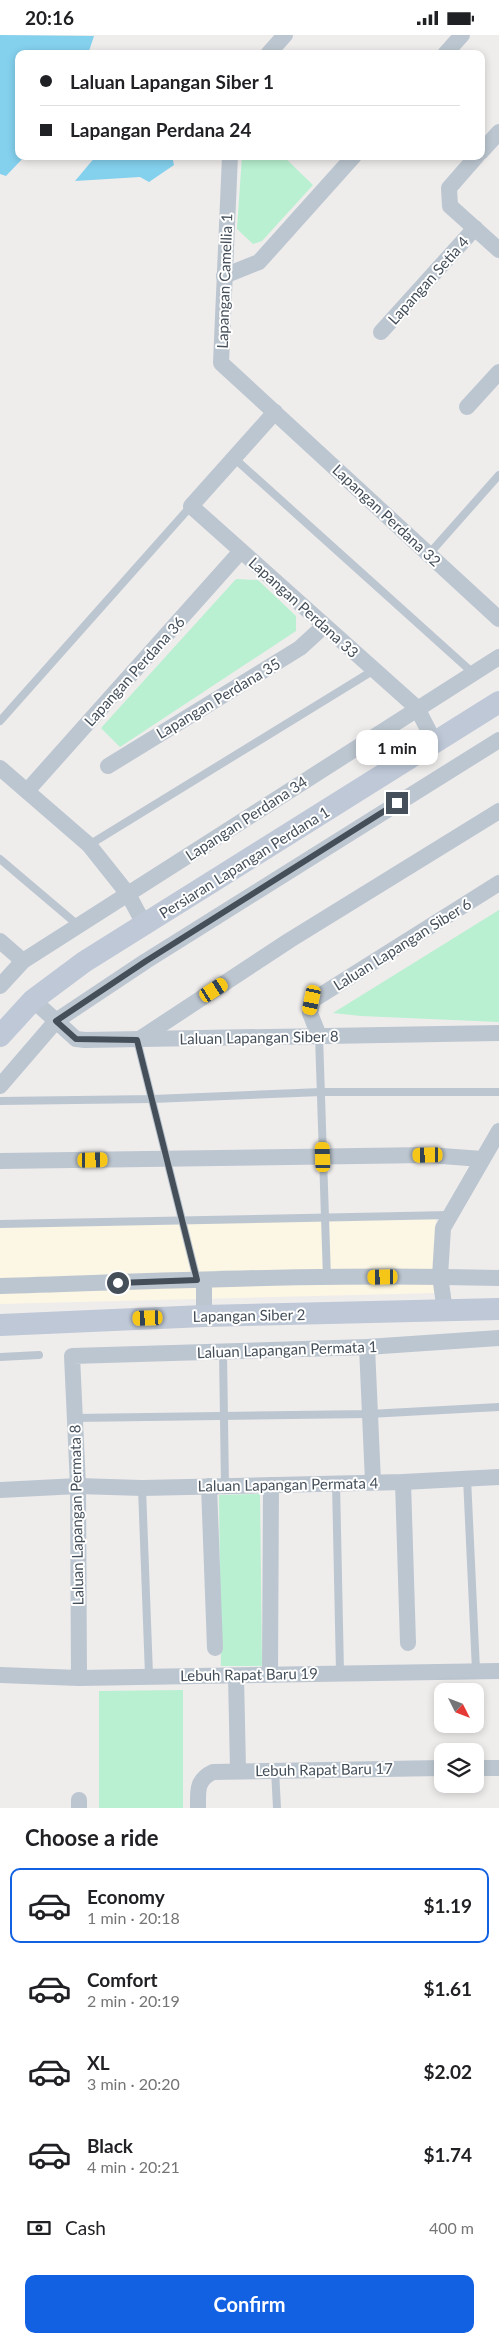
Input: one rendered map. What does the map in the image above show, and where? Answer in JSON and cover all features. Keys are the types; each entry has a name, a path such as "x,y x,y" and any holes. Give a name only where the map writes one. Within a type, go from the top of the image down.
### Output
{"street":[{"path":"272,50 285,35"},
{"path":"449,50 462,35"},
{"path":"485,148 499,132"},
{"name":"Lapangan Camellia 1","path":"230,160 221,363 275,412"},
{"path":"224,277 259,262 350,160"},
{"path":"474,160 449,188 450,206 499,250"},
{"name":"Lapangan Setia 4","path":"382,332 475,228"},
{"path":"466,407 499,372"},
{"path":"190,506 275,412"},
{"name":"Lapangan Perdana 32","path":"275,412 499,619"},
{"name":"Lapangan Perdana 33","path":"190,506 417,709 435,743"},
{"name":"Lapangan Perdana 36","path":"27,791 241,551"},
{"name":"Lapangan Perdana 35","path":"108,766 300,648 324,626"},
{"name":"Lapangan Perdana 34","path":"0,986 24,961 499,657"},
{"name":"Persiaran Lapangan Perdana 1","path":"0,1036 33,1000 84,962 499,702"},
{"path":"0,1086 56,1021 146,961 499,740"},
{"path":"0,768 89,845 128,894 144,924"},
{"path":"137,1040 290,940 499,811"},
{"name":"Laluan Lapangan Siber 6","path":"319,1036 310,1013 312,1000 499,883"},
{"path":"0,941 24,961"},
{"name":"Laluan Lapangan Siber 8","path":"33,1000 76,1039 137,1040 499,1033"},
{"path":"445,1311 440,1276 443,1228 499,1131"},
{"path":"0,1161 428,1155 482,1159"},
{"path":"0,1286 440,1276 499,1278"},
{"path":"201,1280 204,1316"},
{"name":"Lapangan Siber 2","path":"0,1325 204,1316 499,1309"},
{"name":"Laluan Lapangan Permata 1","path":"75,1355 367,1347 499,1338"},
{"path":"367,1347 373,1482"},
{"name":"Laluan Lapangan Permata 8","path":"75,1355 71,1358 78,1486 79,1678"},
{"name":"Laluan Lapangan Permata 4","path":"0,1490 78,1486 142,1488 403,1482 499,1477"},
{"path":"403,1482 408,1643"},
{"path":"270,1674 271,1485"},
{"path":"209,1486 215,1648"},
{"name":"Lebuh Rapat Baru 19","path":"0,1675 79,1678 149,1675 236,1676 340,1672 499,1671"},
{"path":"236,1676 238,1770"},
{"name":"Lebuh Rapat Baru 17","path":"198,1808 197,1786 206,1775 213,1772 238,1770 434,1768"},
{"path":"484,1768 499,1768"}],"lane":[{"path":"234,458 473,673"},
{"path":"429,554 499,475"},
{"path":"0,721 190,506"},
{"path":"89,845 374,670"},
{"path":"0,859 79,926"},
{"path":"319,1036 327,1278"},
{"path":"137,1040 183,1222 201,1280"},
{"path":"0,1101 153,1099 321,1092 499,1092"},
{"path":"0,1224 183,1222 450,1215"},
{"path":"223,1351 225,1486"},
{"path":"0,1357 39,1355"},
{"path":"74,1417 369,1413 499,1407"},
{"path":"467,1478 476,1670"},
{"path":"336,1483 340,1672"},
{"path":"142,1488 149,1675"},
{"path":"275,1770 276,1808"}],"shaded area":[{"path":"436,1217 437,1293 0,1304 0,1221"}],"green space":[{"path":"242,160 287,160 313,185 262,241 253,244 237,229"},
{"path":"236,579 258,580 296,616 296,631 120,747 101,728"},
{"path":"499,910 499,1022 333,1013"},
{"path":"260,1494 262,1666 221,1666 219,1495"},
{"path":"183,1690 183,1808 99,1808 99,1691"}],"water":[{"path":"0,35 94,36 89,50 15,50 15,160 21,160 6,176 0,174"},
{"path":"93,160 173,160 174,165 149,182 140,177 75,181"}],"route":[{"path":"118,1283 197,1280 137,1040 76,1039 56,1021 146,961 397,803"}]}
